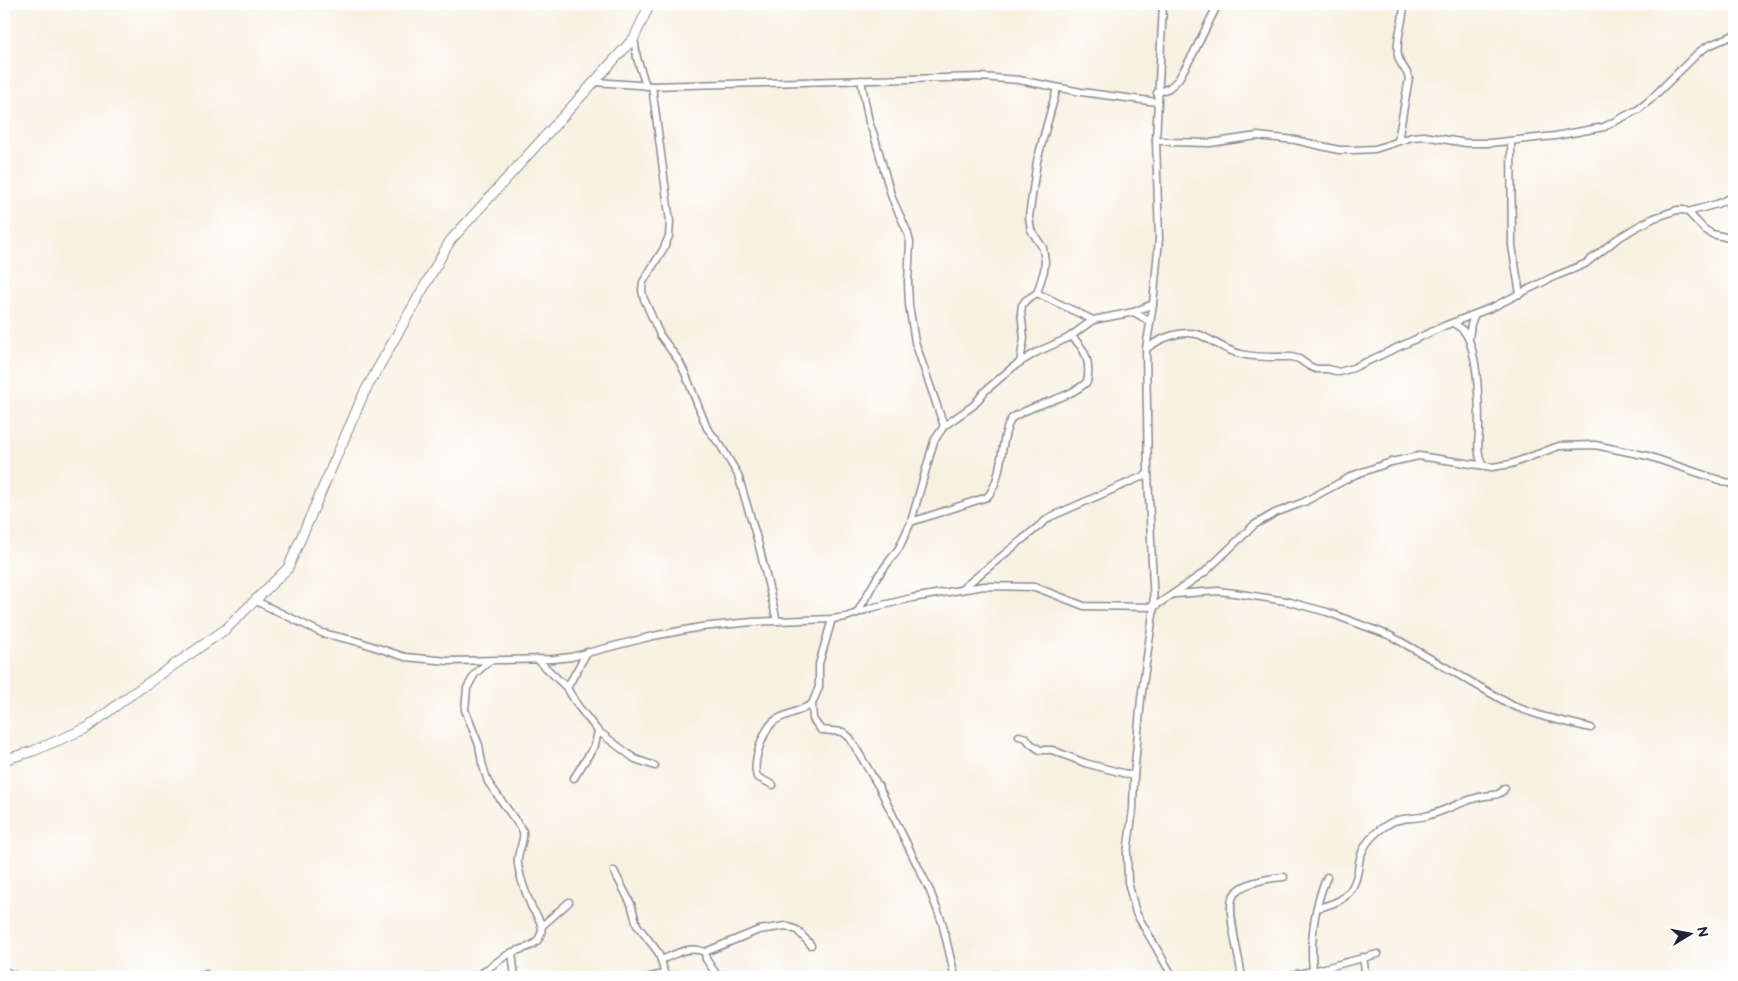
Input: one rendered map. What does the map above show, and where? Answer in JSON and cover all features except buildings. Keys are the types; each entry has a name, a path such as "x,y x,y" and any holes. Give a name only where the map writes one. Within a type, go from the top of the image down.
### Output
{"street":[{"path":"4,760 33,751 86,728 226,629 288,568 364,393 450,241 634,38 650,4"},
{"path":"1164,4 1157,93 1156,140 1159,239 1153,304 1146,349 1148,474 1154,607 1141,699 1133,810 1127,853 1130,896 1136,913 1173,977"},
{"path":"1157,93 1169,88 1178,80 1218,4"},
{"path":"1398,141 1409,78 1400,62 1398,54 1404,4"},
{"path":"1156,140 1210,143 1256,136 1294,140 1339,150 1354,150 1375,148 1412,137 1424,136 1466,143 1510,142 1555,136 1604,126 1621,119 1650,100 1699,52 1734,35"},
{"path":"634,38 636,58 649,86 670,222 669,236 664,248 644,282 642,291 644,300 660,334 685,373 707,428 721,446 738,475 758,542 777,621"},
{"path":"595,82 649,86 982,78 1019,80 1057,88 1157,102"},
{"path":"862,80 869,122 892,198 910,242 908,282 910,319 931,394 944,426"},
{"path":"1020,362 1024,338 1022,306 1026,300 1037,293 1044,271 1043,248 1031,230 1029,217 1038,161 1057,88"},
{"path":"1510,142 1512,246 1520,294"},
{"path":"1688,212 1717,204 1734,196"},
{"path":"1146,349 1156,341 1175,335 1192,334 1242,355 1299,358 1308,366 1316,369 1340,372 1585,264 1617,239 1648,221 1677,210 1688,212 1704,229 1721,237 1734,239"},
{"path":"1037,293 1093,320"},
{"path":"857,613 878,576 899,548 911,522 934,441 944,426 974,405 985,392 1020,362 1071,336 1093,320 1134,312 1153,304"},
{"path":"1134,312 1150,322"},
{"path":"1469,340 1471,324 1475,314"},
{"path":"1454,323 1464,331 1469,340 1478,385 1478,453 1482,464"},
{"path":"911,522 987,497 993,491 996,482 998,464 1012,418 1035,407 1056,401 1087,382 1088,363 1085,352 1071,336"},
{"path":"256,600 322,633 360,642 405,657 448,661 571,657 653,636 701,627 832,619 912,598 984,586 1035,587 1084,606 1154,607 1206,572 1254,525 1274,513 1304,502 1354,474 1391,462 1419,456 1492,467 1511,464 1559,446 1595,445 1648,456 1734,485"},
{"path":"1470,463 1478,453"},
{"path":"962,589 1050,517 1148,474"},
{"path":"1173,594 1218,591 1286,601 1327,612 1391,636 1513,706 1545,717 1591,728"},
{"path":"832,619 819,664 819,687 812,704 816,726 821,730 843,732 850,738 880,788 930,891 942,922 955,977"},
{"path":"567,688 587,652"},
{"path":"537,659 567,688 578,706 598,731 635,759 655,766"},
{"path":"489,660 475,674 467,688 465,710 479,745 488,782 523,831 522,846 517,854 518,863 532,908 542,926"},
{"path":"772,785 757,777 755,770 766,732 774,721 812,704"},
{"path":"574,778 595,745 598,731"},
{"path":"1019,736 1026,738 1040,750 1052,750 1085,763 1134,776"},
{"path":"1316,908 1333,904 1349,894 1356,881 1360,857 1365,845 1371,838 1393,822 1424,817 1464,802 1499,795 1505,788"},
{"path":"614,871 631,904 637,925 658,952 661,960 664,976 650,977"},
{"path":"1242,977 1234,934 1232,899 1236,892 1247,885 1270,878 1284,877"},
{"path":"1313,971 1316,908 1327,877"},
{"path":"477,977 512,952 530,947 540,936 542,926 569,902"},
{"path":"661,960 688,948 705,952 759,930 786,926 797,930 811,945"},
{"path":"512,952 515,977"},
{"path":"705,952 706,959 718,977"},
{"path":"1281,977 1313,971 1378,954"},
{"path":"1363,957 1366,977"},
{"path":"4,972 16,977"}]}
